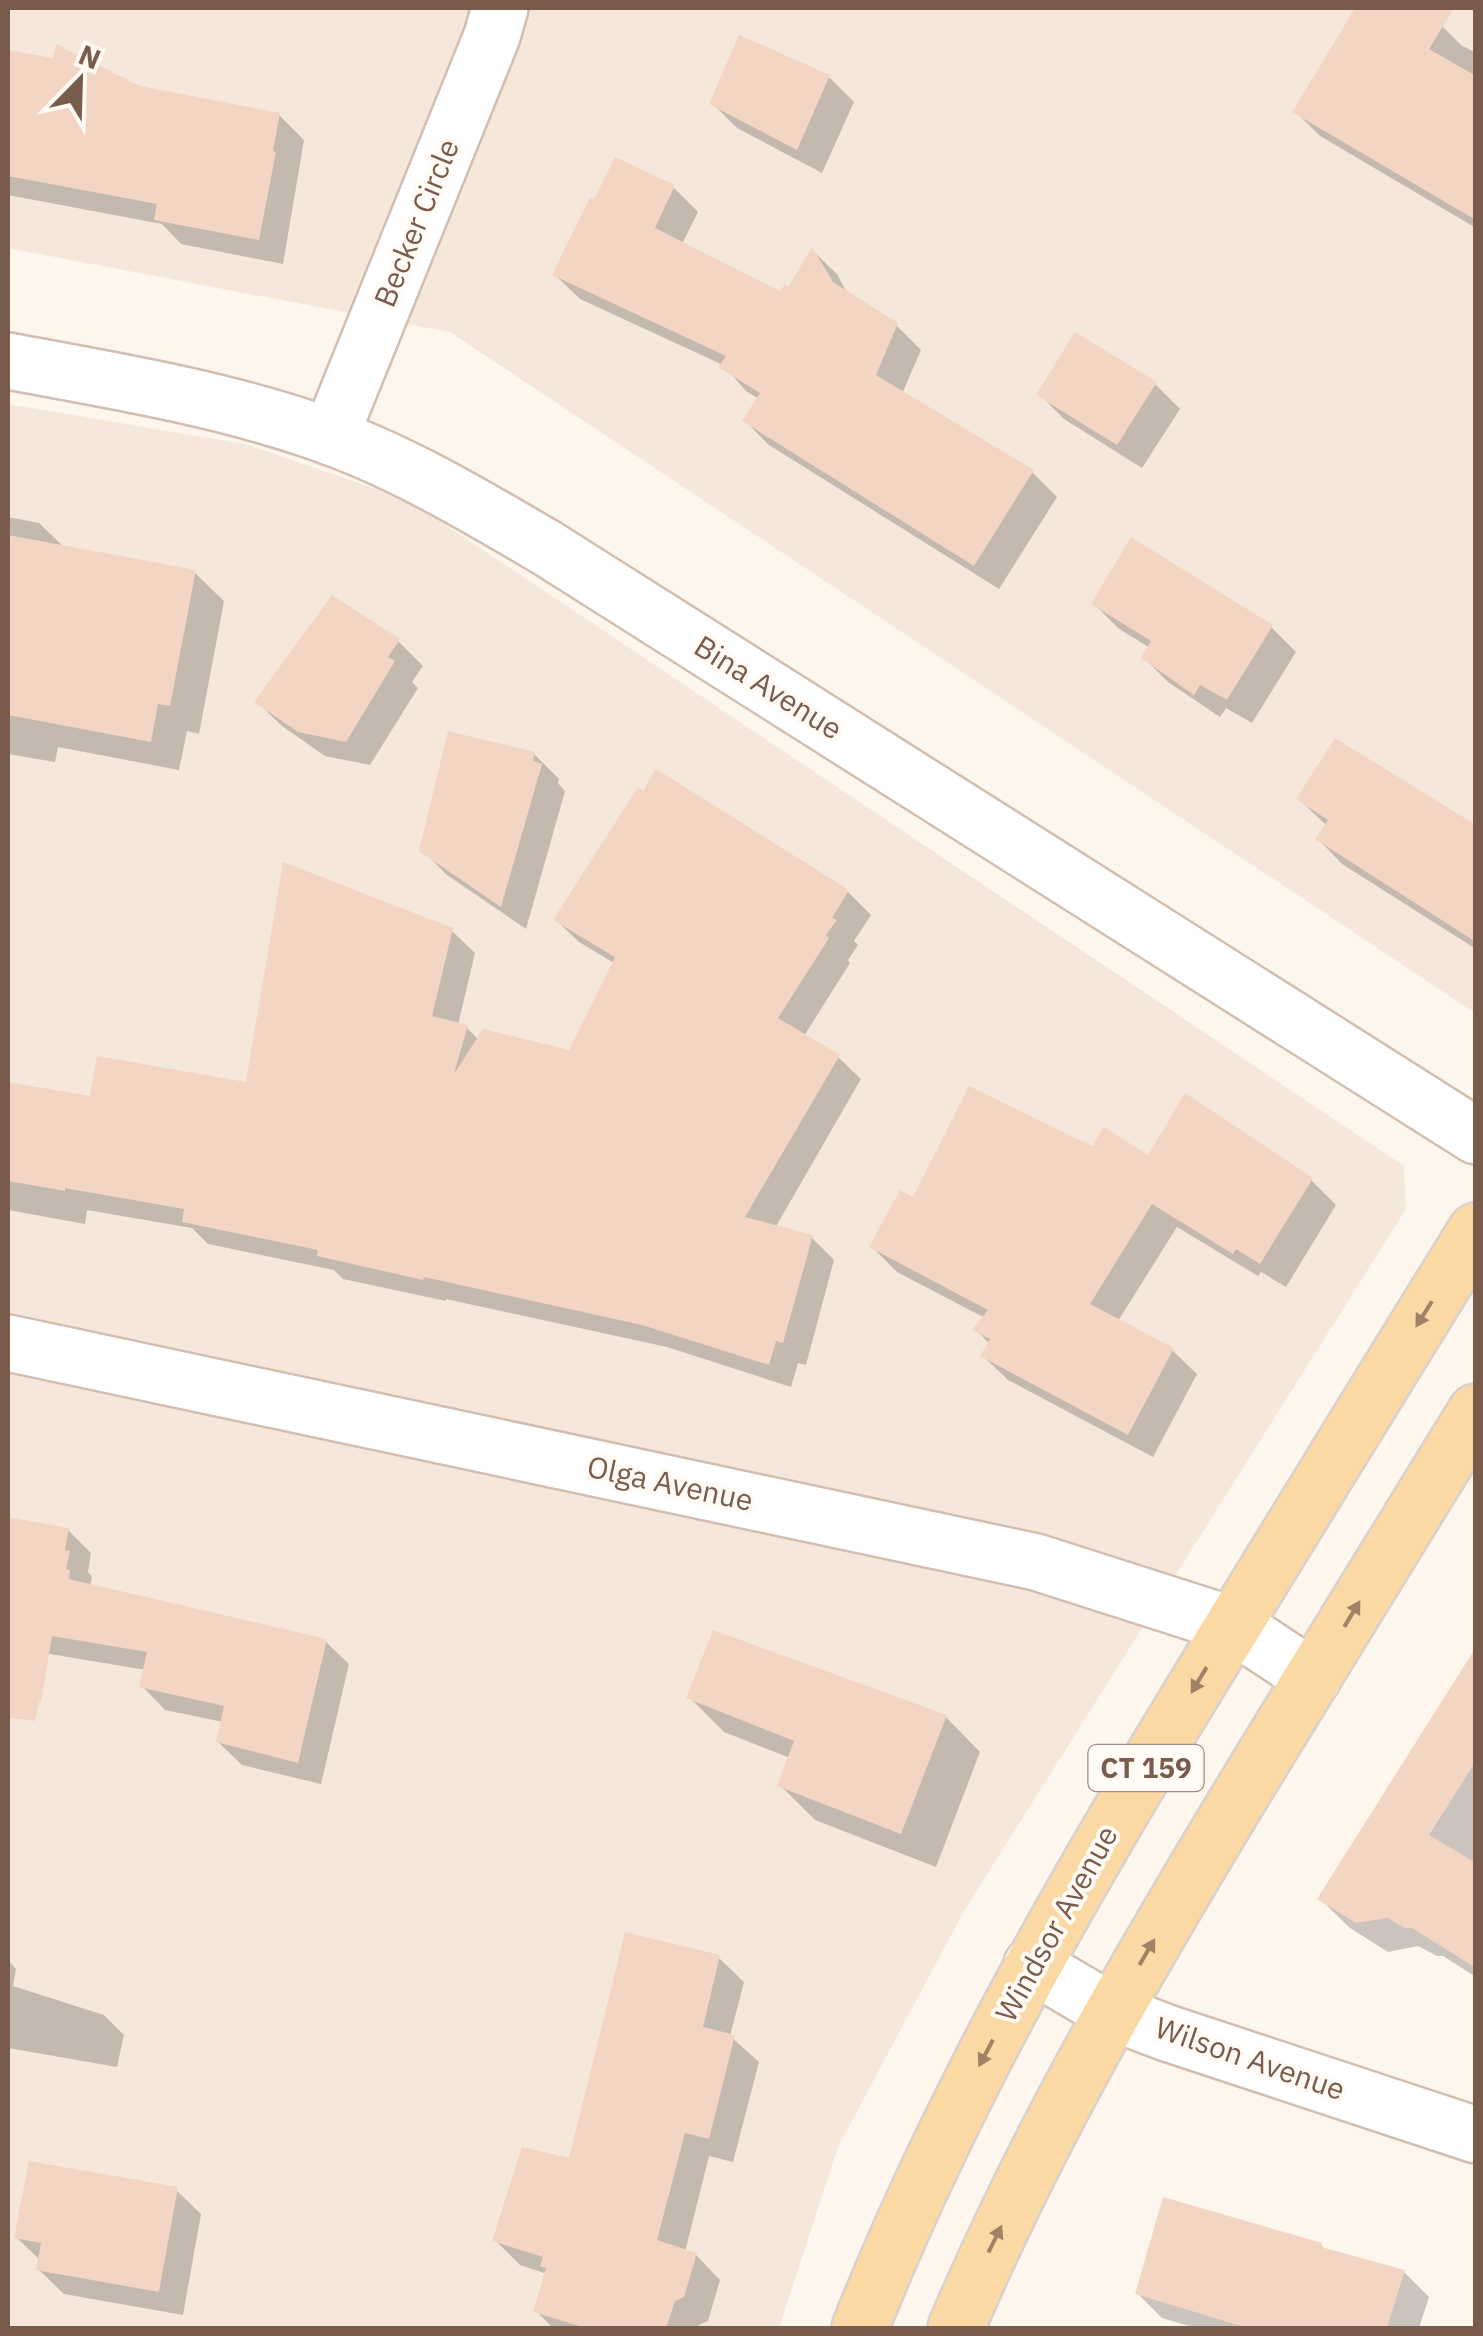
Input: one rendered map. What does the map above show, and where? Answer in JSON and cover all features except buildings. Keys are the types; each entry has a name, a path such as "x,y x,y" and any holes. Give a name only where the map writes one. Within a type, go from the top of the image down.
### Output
{"main road":[{"name":"Windsor Avenue","path":"860,2328 963,2096 1032,1965 1128,1797 1476,1231"},
{"name":"CT 159","path":"956,2328 1035,2156 1112,2012 1476,1412"}],"street":[{"name":"Becker Circle","path":"330,437 485,54 500,8"},
{"name":"Bina Avenue","path":"8,362 261,415 330,437 451,491 1476,1136"},
{"name":"Olga Avenue","path":"8,1343 1036,1562 1233,1625 1313,1678"},
{"name":"Wilson Avenue","path":"1032,1965 1112,2012 1476,2135"}],"shaded area":[{"path":"8,8 1475,8 1475,1013 450,332 8,248"},
{"path":"8,404 245,444 408,500 1404,1166 1406,1209 964,1911 838,2147 779,2328 8,2328"}]}
